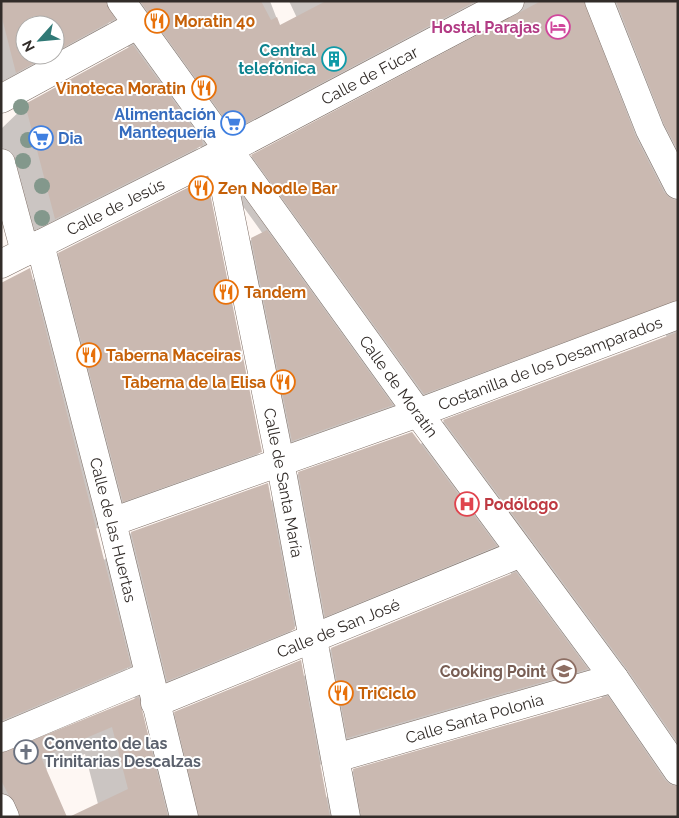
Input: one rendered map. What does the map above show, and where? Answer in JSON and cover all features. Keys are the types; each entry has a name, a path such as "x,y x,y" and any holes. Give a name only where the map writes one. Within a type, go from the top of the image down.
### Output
{"street":[{"name":"Calle de Moratín","path":"121,1 418,413 614,678 678,771"},
{"path":"599,1 650,130 678,185"},
{"name":"Calle de Fúcar","path":"228,150 501,3"},
{"path":"1,99 137,25"},
{"name":"Calle de Jesús","path":"22,254 228,150"},
{"name":"Calle de Santa María","path":"228,150 221,169 280,461 346,817"},
{"name":"Calle de las Huertas","path":"1,163 22,254 112,522 148,676 184,817"},
{"name":"Costanilla de los Desamparados","path":"112,522 418,413 678,315"},
{"name":"Calle de San José","path":"155,703 521,553"},
{"path":"1,738 148,676"},
{"name":"Calle Santa Polonia","path":"336,758 614,678"},
{"path":"1,808 5,817"}],"building":[{"path":"1,1 106,1 115,19 65,46 65,15 15,15 15,65 31,65 16,73 1,14"},
{"path":"140,1 261,1 271,20 277,17 280,25 326,1 476,1 233,130"},
{"path":"541,1 584,1 636,137 664,192 670,198 678,201 678,300 424,394 251,155"},
{"path":"616,1 678,1 678,150 664,124"},
{"path":"133,45 202,140 203,145 55,219 25,104"},
{"path":"207,178 262,452 123,502 58,253"},
{"path":"267,230 393,405 292,441 251,238"},
{"path":"30,268 131,666 1,721 1,283"},
{"path":"678,332 678,743 627,669 443,420"},
{"path":"412,432 497,546 325,617 298,472"},
{"path":"268,483 295,629 167,681 131,532"},
{"path":"516,572 588,669 347,738 331,648"},
{"path":"301,660 330,817 199,817 174,712"},
{"path":"608,696 665,780 671,785 678,786 678,817 361,817 353,769"},
{"name":"Convento de las Trinitarias Descalzas","path":"139,697 168,817 69,817 128,789 112,727 41,757 67,817 20,817 15,802 8,794 1,780 1,753"}],"place":[{"name":"Moratin 40","path":"157,21"},
{"name":"Hostal Parajas","path":"558,27"},
{"name":"Central telefónica","path":"334,59"},
{"name":"Vinoteca Moratin","path":"204,88"},
{"name":"Alimentación Mantequería","path":"233,123"},
{"name":"Dia","path":"41,138"},
{"name":"Zen Noodle Bar","path":"201,188"},
{"name":"Tandem","path":"226,292"},
{"name":"Taberna Maceiras","path":"89,355"},
{"name":"Taberna de la Elisa","path":"283,382"},
{"name":"Podólogo","path":"467,504"},
{"name":"Cooking Point","path":"564,671"},
{"name":"TriCiclo","path":"341,693"},
{"name":"Convento de las Trinitarias Descalzas","path":"26,752"}]}
